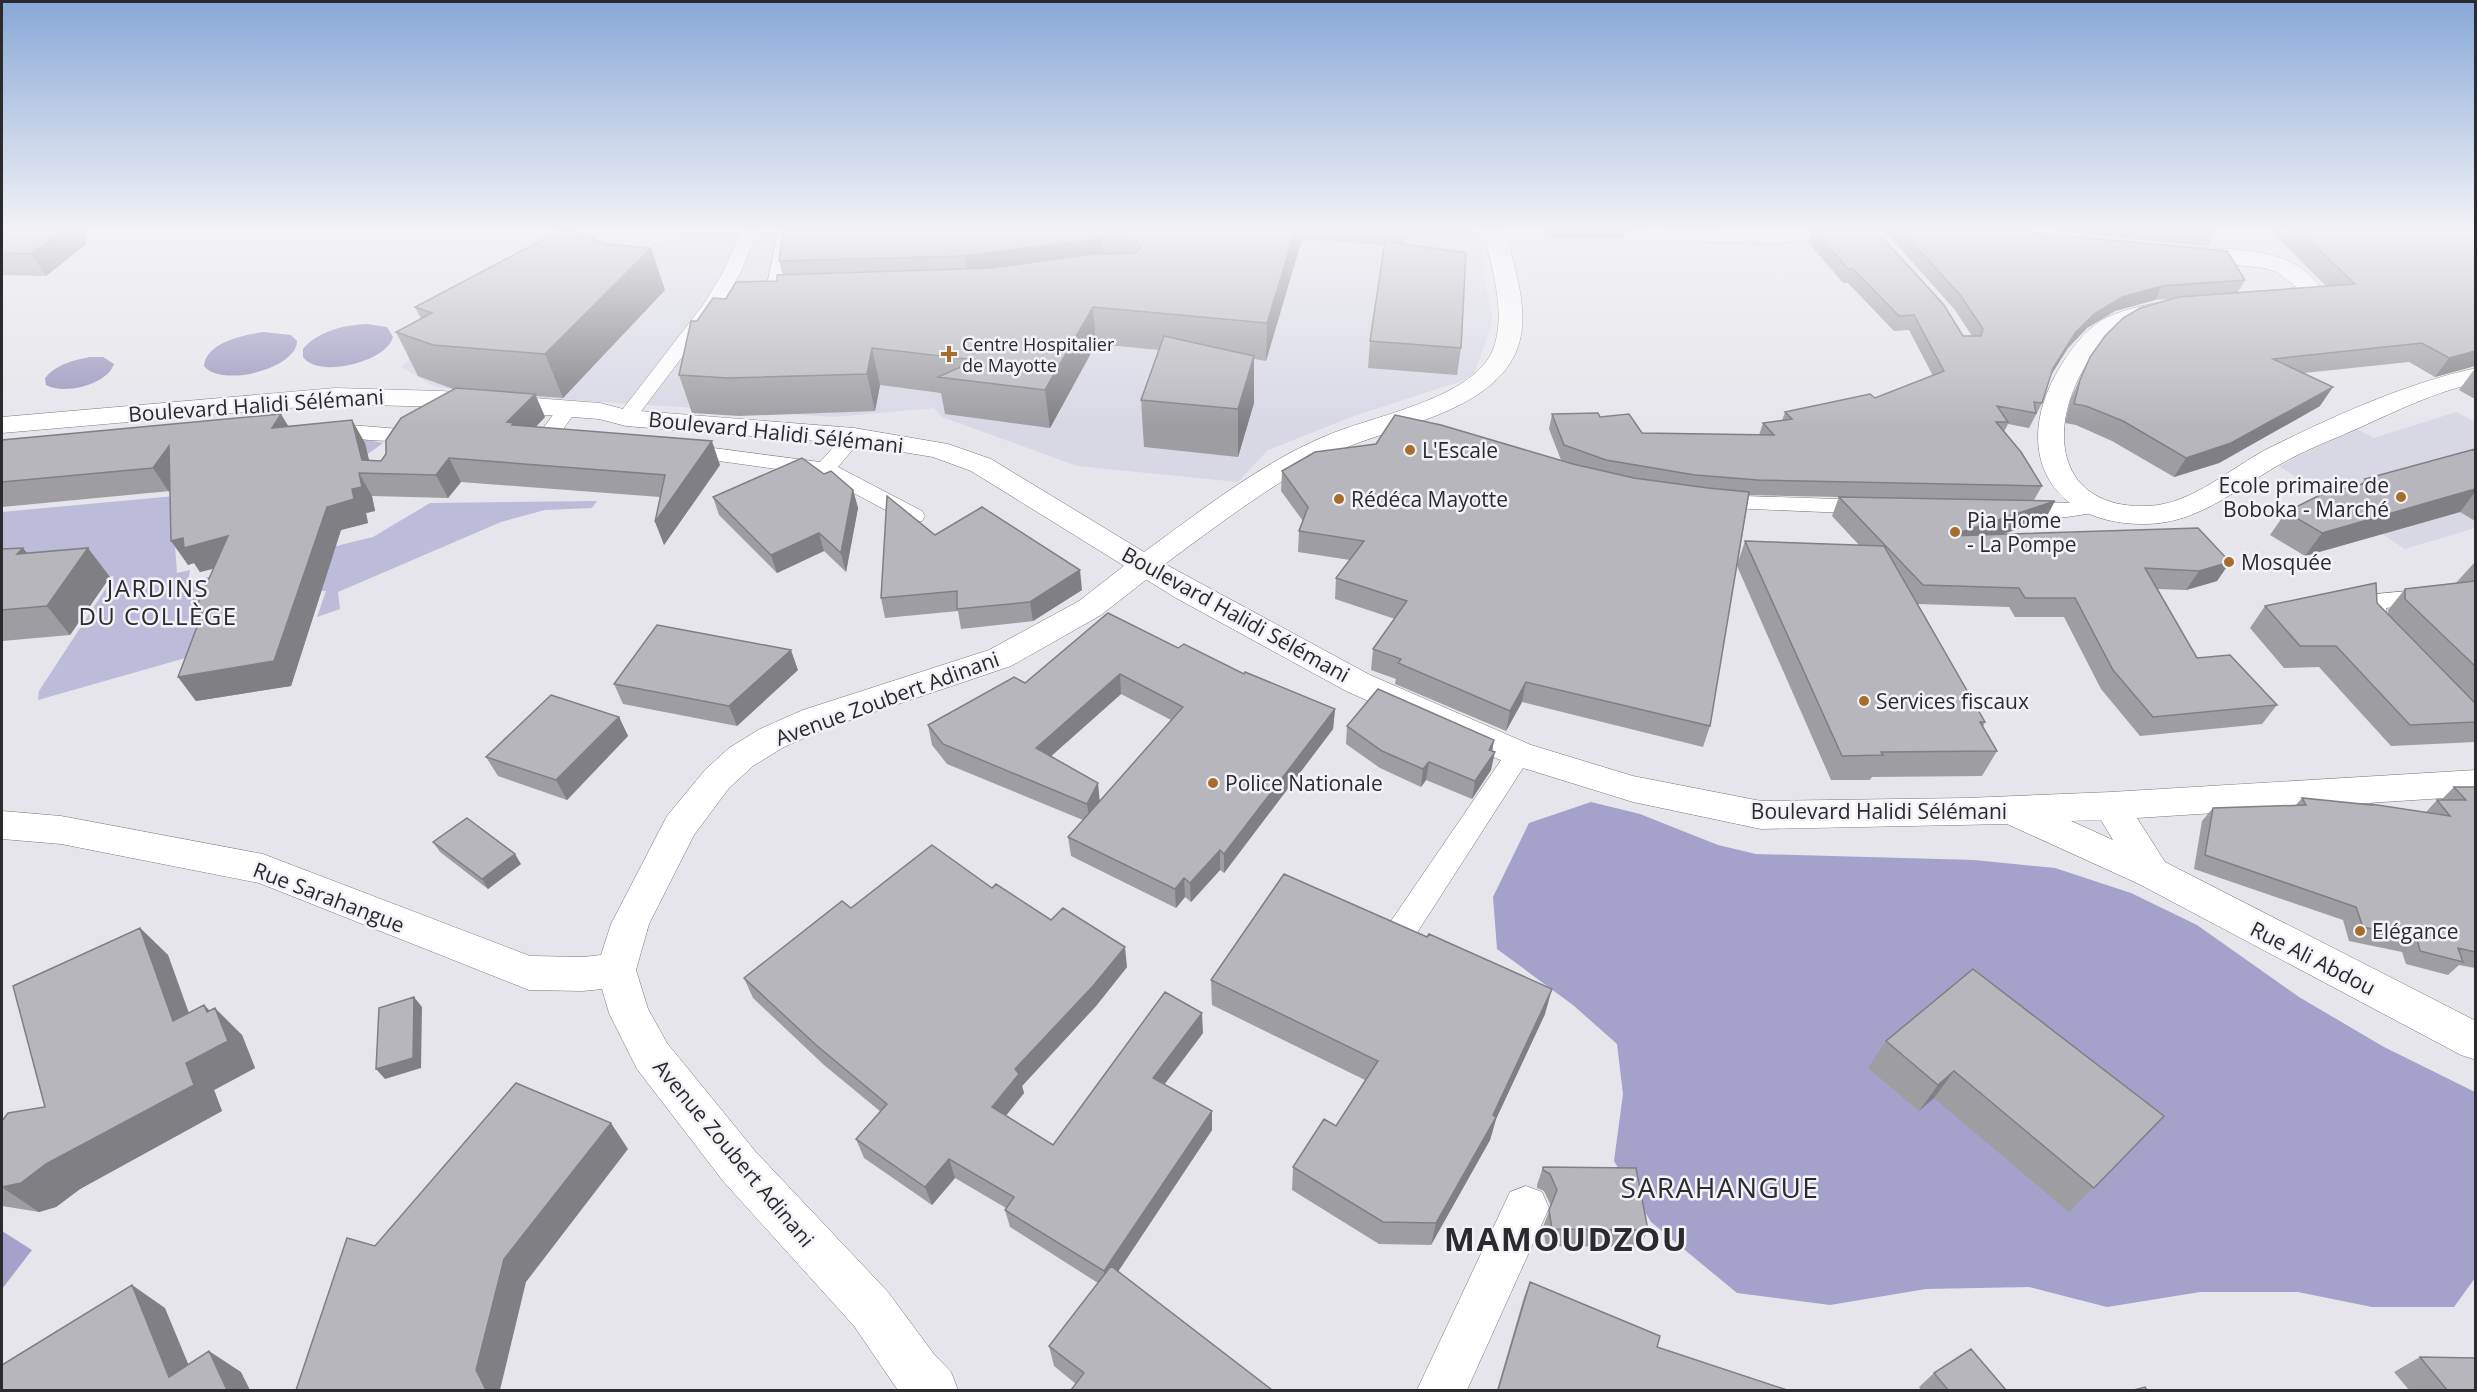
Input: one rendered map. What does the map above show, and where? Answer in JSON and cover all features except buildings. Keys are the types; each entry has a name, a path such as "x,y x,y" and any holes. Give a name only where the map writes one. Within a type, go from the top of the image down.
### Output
{"street":[{"name":"Avenue Zoubert Adinani","path":"933,1390 915,1371 871,1309 739,1166 652,1056 628,1013 616,970 630,924 680,826 717,779 741,757 772,738 815,719 1000,658 1090,608 1145,565 1272,475 1336,441 1456,398 1486,379 1504,352 1512,314 1508,296"},
{"path":"2244,303 2294,296"},
{"path":"2183,307 2142,313 2107,328 2095,338 2074,363 2059,391 2051,410 2049,432 2052,462 2068,488 2098,506 2145,515 2163,514 2187,507 2277,454 2422,391 2475,375"},
{"name":"Boulevard Halidi Sélémani","path":"2,425 335,396 374,396 600,411 626,418 855,436 938,450 981,465 1253,628 1358,683 1519,754 1633,789 1761,815 2012,811 2475,783"},
{"path":"2111,806 2152,873"},
{"name":"Rue Ali Abdou","path":"2012,811 2152,873 2475,1042"},
{"name":"Rue Sarahangue","path":"2,825 61,830 263,869 529,974 583,974 616,970"},
{"path":"1442,1390 1526,1208"}],"lane":[{"path":"626,418 718,296"},
{"path":"774,296 772,305 802,305"},
{"path":"391,453 404,435 466,401"},
{"path":"568,408 550,431 550,436 597,441"},
{"path":"62,440 80,417"},
{"path":"307,427 404,435"},
{"path":"825,469 855,436"},
{"path":"668,448 825,469 914,516"},
{"path":"1692,500 1755,505 1895,508"},
{"path":"1995,510 2067,510 2098,506"},
{"path":"2397,647 2374,623 2374,601 2454,596"},
{"path":"1402,930 1519,754"}],"shaded area":[{"name":"Centre Hospitalier de Mayotte","path":"504,296 1488,296 1492,313 1491,327 1474,374 1459,382 1354,416 1268,450 1238,482 1077,466 942,417 934,408 834,417 543,398 435,387 401,367 430,340"},
{"path":"367,324 387,327 393,337 388,346 379,354 351,365 336,367 323,367 303,357 303,349 324,333"},
{"path":"263,332 291,335 297,341 294,351 285,360 272,367 240,375 213,372 204,366 211,351 219,345 246,335"},
{"path":"90,357 103,357 114,364 103,378 94,383 63,389 46,385 45,378 59,366"},
{"name":"Ecole primaire de Boboka - Marché","path":"2456,412 2475,422 2475,528 2405,549 2279,466 2355,428 2374,438"},
{"path":"362,439 383,443 350,467 173,518 177,573 190,570 188,582 373,537 430,503 597,501 592,508 545,510 501,522 338,592 340,609 317,617 326,591 317,591 196,655 38,700 39,691 114,576 2,585 2,512 218,492"},
{"path":"1591,802 1640,814 1718,845 1756,854 1974,860 2055,868 2131,893 2197,925 2299,997 2384,1047 2475,1092 2475,1278 2454,1307 2372,1307 2298,1292 2200,1292 2107,1307 2029,1287 1926,1289 1830,1305 1737,1293 1651,1222 1614,1161 1623,1094 1617,1044 1573,1005 1497,949 1493,897 1529,823"},
{"path":"2,1231 32,1250 2,1289"}],"place":[{"name":"Centre Hospitalier de Mayotte","path":"949,354"},
{"name":"L'Escale","path":"1410,450"},
{"name":"Ecole primaire de Boboka - Marché","path":"2401,497"},
{"name":"Rédéca Mayotte","path":"1339,499"},
{"name":"Pia Home - La Pompe","path":"1955,532"},
{"name":"Mosquée","path":"2229,562"},
{"name":"Services fiscaux","path":"1864,701"},
{"name":"Police Nationale","path":"1213,783"},
{"name":"Elégance","path":"2360,931"}],"district":[{"name":"JARDINS DU COLLÈGE","path":"158,601"},
{"name":"SARAHANGUE","path":"1720,1187"},
{"name":"MAMOUDZOU","path":"1566,1238"}]}
